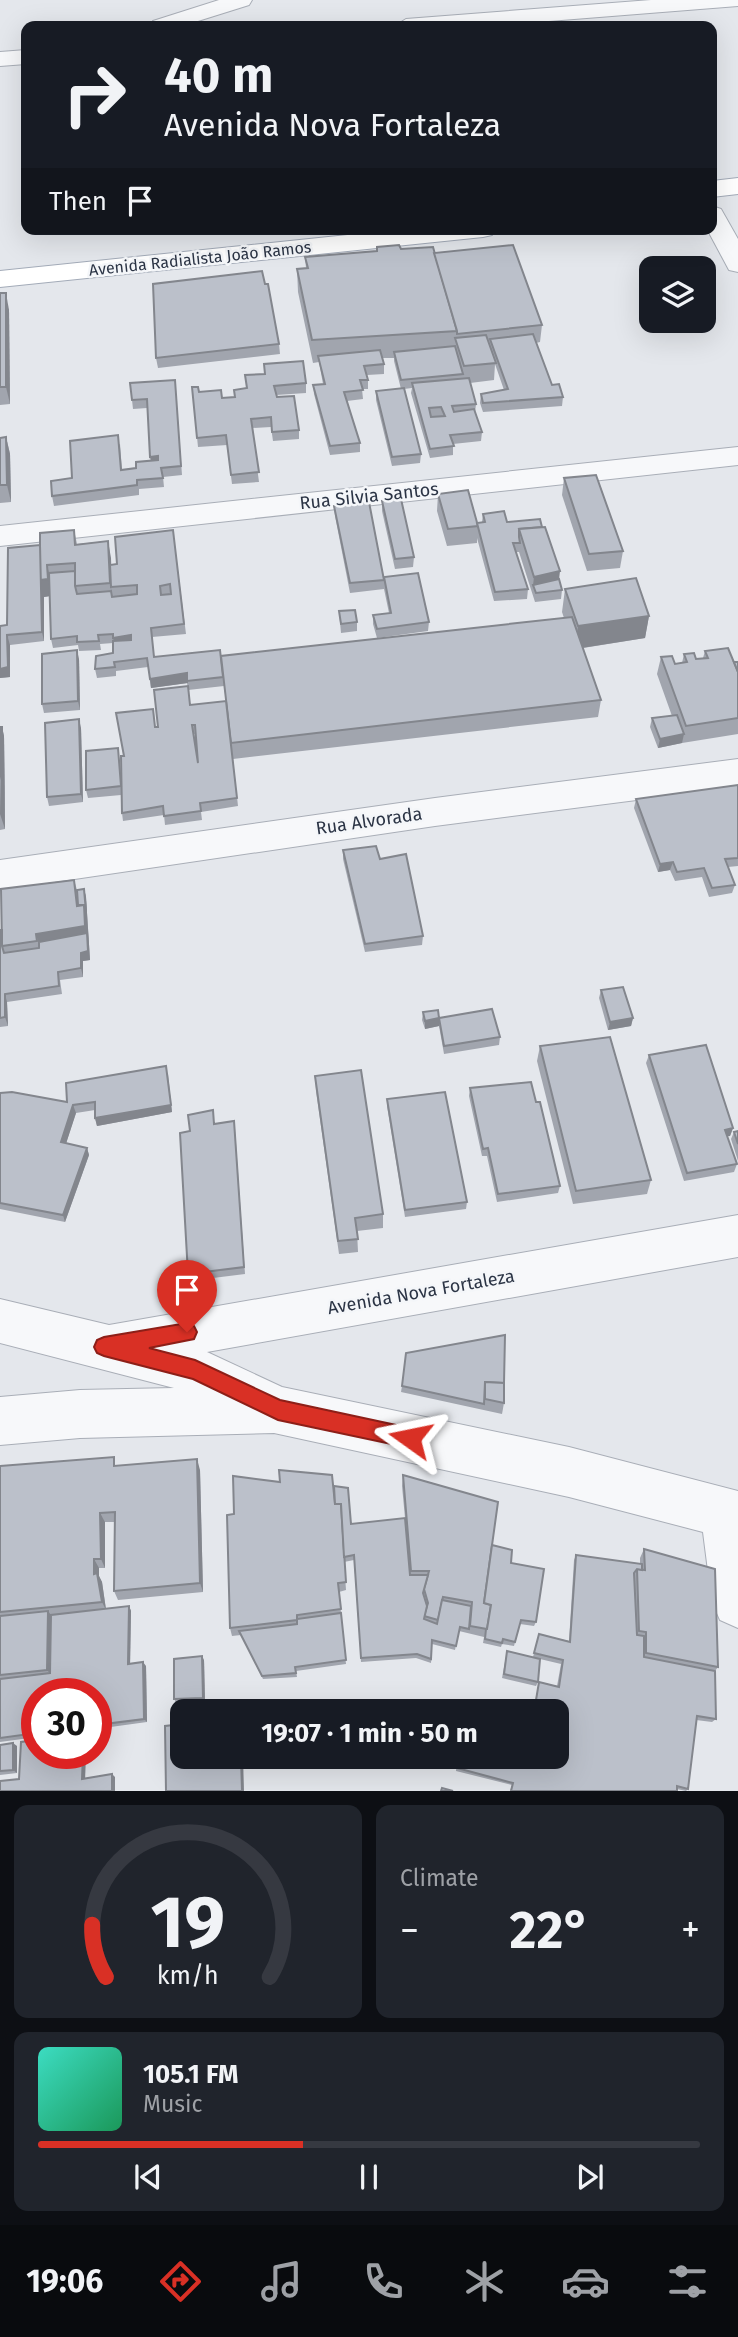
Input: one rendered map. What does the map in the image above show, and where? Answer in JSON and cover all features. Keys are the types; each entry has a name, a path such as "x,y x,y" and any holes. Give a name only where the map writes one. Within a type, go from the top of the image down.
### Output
{"main road":[{"path":"717,188 738,186"},
{"path":"717,206 738,204"},
{"name":"Avenida Radialista João Ramos","path":"0,259 229,235"},
{"name":"Avenida Radialista João Ramos","path":"0,279 425,235"}],"street":[{"path":"176,21 241,0"},
{"path":"480,21 734,0"},
{"path":"0,59 21,57"},
{"path":"717,224 738,264"},
{"name":"Rua Silvia Santos","path":"0,536 738,456"},
{"name":"Rua Alvorada","path":"0,875 435,811 738,773"},
{"name":"Avenida Nova Fortaleza","path":"104,1347 738,1236"},
{"path":"0,1321 195,1370 278,1410"},
{"path":"0,1421 80,1414 278,1410 569,1472 732,1514 738,1602"}],"building":[{"path":"399,245 401,249 433,247 457,331 312,340 297,269 308,268 305,257 377,251 377,247"},
{"path":"513,245 542,325 457,334 434,253"},
{"path":"262,271 265,284 268,284 279,344 156,358 153,284"},
{"path":"0,293 6,293 6,387 0,387"},
{"path":"533,334 552,385 559,384 563,397 483,403 481,394 508,389 490,339"},
{"path":"486,335 496,363 464,366 455,338"},
{"path":"455,346 463,374 401,380 394,352"},
{"path":"380,350 384,364 364,366 368,380 360,380 363,390 344,392 360,443 330,446 313,385 325,384 318,356"},
{"path":"303,361 306,383 274,386 277,397 294,396 299,430 272,432 271,417 251,419 259,472 231,475 226,435 197,438 192,387 198,387 199,392 221,390 222,398 235,397 234,390 247,388 245,375 265,374 264,364"},
{"path":"469,378 476,404 452,406 454,412 474,409 482,432 450,435 454,446 430,449 412,383","holes":["441,407 445,416 431,417 429,408"]},
{"path":"175,380 181,466 161,468 163,478 137,480 137,485 52,496 51,481 72,478 70,441 118,435 121,470 136,468 136,462 158,460 158,456 150,457 147,399 132,400 130,383"},
{"path":"404,388 421,454 392,457 376,391"},
{"path":"6,437 7,485 0,485 0,438"},
{"path":"596,475 623,551 589,554 564,478"},
{"path":"468,490 478,526 448,529 438,494"},
{"path":"401,499 414,557 395,559 382,501"},
{"path":"369,502 384,580 350,583 334,506"},
{"path":"504,511 507,522 540,519 542,527 519,529 520,543 513,543 528,589 495,592 477,523 485,522 483,514"},
{"path":"545,527 560,571 534,577 519,529"},
{"path":"74,530 75,545 108,541 110,583 75,586 75,563 47,565 48,579 40,580 40,533"},
{"path":"173,530 184,624 151,628 154,657 220,650 223,677 187,681 187,673 150,679 147,658 114,662 115,667 95,669 96,656 113,653 113,641 131,640 131,635 113,638 113,634 98,635 99,641 77,642 77,636 51,639 49,573 75,571 77,594 111,591 112,597 137,594 137,585 111,587 110,565 117,564 115,537","holes":["170,584 171,594 161,595 160,586"]},
{"path":"40,545 42,632 7,635 8,667 0,669 0,626 7,625 8,548"},
{"path":"418,573 429,622 377,629 373,615 391,613 384,577"},
{"path":"636,578 649,616 578,626 565,589"},
{"path":"559,579 562,590 536,593 533,585"},
{"path":"355,610 357,622 341,624 339,611"},
{"path":"572,617 601,700 231,743 221,656"},
{"path":"728,648 738,672 738,718 686,726 661,657 672,656 675,664 687,662 684,654 694,653 696,659 708,658 705,651"},
{"path":"77,650 78,701 42,704 42,654"},
{"path":"188,686 190,705 226,701 237,798 200,803 201,811 164,816 163,806 122,813 121,756 124,756 116,713 153,709 155,727 158,727 154,690","holes":["192,725 195,725 198,763"]},
{"path":"677,715 684,734 660,739 652,718"},
{"path":"79,719 81,794 47,797 45,723"},
{"path":"2,727 2,780 0,773"},
{"path":"118,748 121,786 86,790 86,751"},
{"path":"738,785 738,858 725,859 735,885 712,888 704,868 677,872 673,862 660,864 636,799"},
{"path":"376,846 380,859 406,854 423,936 365,944 343,850"},
{"path":"74,880 77,906 84,905 85,926 36,934 37,941 2,946 1,889"},
{"path":"84,889 86,912 84,905 78,905 77,890"},
{"path":"0,930 4,953 39,948 39,942 87,933 88,951 81,953 81,968 58,972 59,986 5,994 5,1017 0,1018"},
{"path":"623,987 633,1018 610,1022 601,990"},
{"path":"492,1009 500,1037 444,1046 439,1018"},
{"path":"438,1010 439,1018 425,1021 423,1012"},
{"path":"610,1037 651,1180 576,1191 540,1046"},
{"path":"706,1045 733,1128 725,1130 737,1164 687,1173 649,1055"},
{"path":"166,1066 171,1105 95,1118 95,1102 73,1105 61,1142 87,1148 63,1215 0,1203 0,1093 12,1092 67,1102 66,1083"},
{"path":"361,1070 383,1214 355,1218 358,1239 338,1241 315,1076"},
{"path":"531,1082 536,1102 540,1102 560,1186 498,1194 488,1148 483,1149 470,1088"},
{"path":"445,1092 467,1202 405,1210 387,1099"},
{"path":"213,1110 214,1124 234,1121 244,1267 188,1274 180,1133 190,1131 188,1115"},
{"path":"505,1335 504,1383 485,1382 484,1404 402,1386 406,1353"},
{"path":"485,1382 504,1383 504,1403 485,1399"},
{"path":"114,1457 114,1466 197,1459 200,1583 114,1591 115,1512 100,1513 101,1559 94,1559 94,1574 97,1573 102,1602 0,1612 0,1466"},
{"path":"279,1470 332,1475 335,1504 341,1504 346,1582 338,1583 341,1609 297,1615 297,1620 230,1628 227,1515 234,1514 233,1476 280,1482"},
{"path":"403,1475 498,1502 484,1603 491,1605 487,1629 470,1626 472,1602 443,1597 438,1620 424,1616 428,1603 424,1589 429,1571 411,1571"},
{"path":"334,1486 348,1488 351,1524 405,1518 410,1575 428,1575 423,1593 427,1606 424,1619 437,1624 442,1600 471,1606 469,1629 460,1627 456,1646 432,1640 431,1659 417,1654 361,1658 354,1555 344,1557 341,1504 335,1504"},
{"path":"492,1545 512,1550 511,1563 544,1569 536,1622 521,1620 515,1642 503,1639 502,1643 485,1639 491,1605 484,1603"},
{"path":"644,1549 715,1569 718,1667 646,1653 646,1632 639,1631 637,1569 645,1570"},
{"path":"576,1555 642,1564 642,1570 637,1569 634,1573 637,1635 644,1636 644,1657 715,1671 716,1719 697,1716 688,1789 677,1786 677,1791 511,1791 513,1783 461,1769 569,1769 569,1699 536,1699 539,1682 559,1687 563,1660 534,1653 539,1634 570,1642"},
{"path":"129,1606 128,1664 143,1662 144,1719 112,1723 112,1678 21,1678 21,1735 0,1738 0,1679 50,1673 51,1615"},
{"path":"48,1611 47,1670 0,1675 0,1616"},
{"path":"341,1613 346,1660 295,1667 296,1673 262,1676 239,1631 297,1624 297,1619"},
{"path":"507,1651 540,1659 538,1682 504,1674"},
{"path":"202,1656 203,1698 174,1699 174,1659"},
{"path":"170,1725 170,1769 241,1769 242,1791 166,1791 165,1726"},
{"path":"21,1742 21,1769 82,1769 82,1779 112,1774 112,1791 0,1791 0,1781 19,1779"},
{"path":"13,1743 13,1770 0,1771 0,1745"}],"route":[{"path":"187,1332 104,1347 195,1370 278,1410 410,1438"}]}
